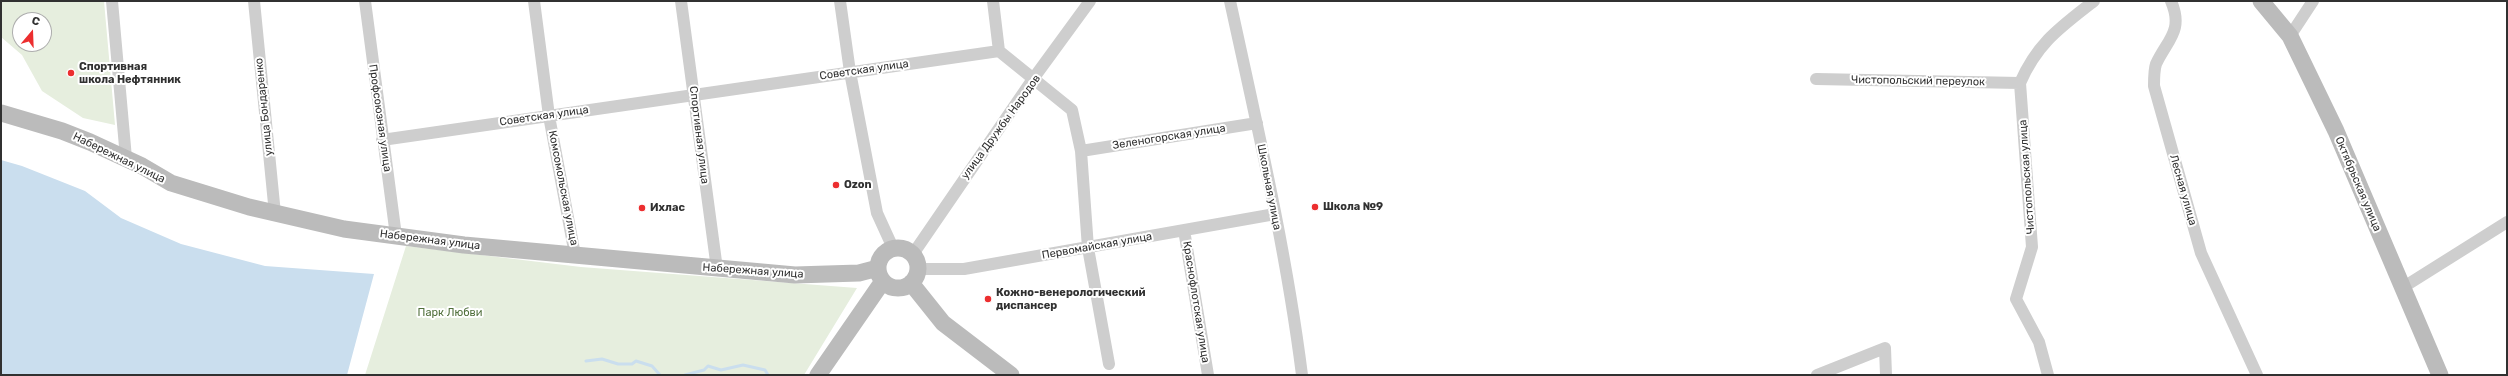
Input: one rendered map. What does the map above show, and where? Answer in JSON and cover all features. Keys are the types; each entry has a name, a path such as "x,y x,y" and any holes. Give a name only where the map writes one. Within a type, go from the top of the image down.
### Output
{"street":[{"path":"112,1 126,158"},
{"name":"улица Бондаренко","path":"254,1 275,214"},
{"name":"Профсоюзная улица","path":"364,1 396,236"},
{"name":"Комсомольская улица","path":"534,1 549,116 575,255"},
{"name":"Спортивная улица","path":"681,1 717,269"},
{"path":"840,1 850,72 877,213 893,248"},
{"path":"993,1 999,51 1072,110 1081,150 1088,248 1109,364"},
{"name":"улица Дружбы Народов","path":"914,269 1033,79 1090,1"},
{"name":"Школьная улица","path":"1230,1 1275,214 1295,318 1302,375"},
{"name":"Чистопольская улица","path":"2048,375 2039,342 2016,299 2032,247 2020,83 2030,61 2051,35 2094,1"},
{"name":"Лесная улица","path":"2171,1 2175,10 2175,24 2171,41 2156,65 2154,86 2201,253 2258,375"},
{"name":"Октябрьская улица","path":"2261,1 2290,36 2336,131 2440,375"},
{"path":"2290,36 2313,1"},
{"name":"Советская улица","path":"382,140 999,51"},
{"name":"Чистопольский переулок","path":"1816,79 2020,83"},
{"name":"Набережная улица","path":"1,113 62,131 126,158 171,183 275,214 344,229 396,236 717,269 795,275 881,274"},
{"name":"Зеленогорская улица","path":"1081,150 1257,123"},
{"name":"Первомайская улица","path":"914,269 964,269 1275,214"},
{"path":"2402,288 2507,222"},
{"name":"Краснофлотская улица","path":"1184,230 1208,375"},
{"path":"818,375 881,274 883,255 893,248 906,249 914,269 943,323 1011,375"},
{"path":"881,274 893,287 903,287 914,269"},
{"path":"1817,375 1885,348 1886,375"}],"green space":[{"name":"Спортивная школа Нефтянник","path":"1,1 104,1 115,125 83,118 42,91 22,55 18,52 52,52 52,12 12,12 12,46 1,37"},
{"name":"Парк Любви","path":"406,246 581,267 857,288 804,375 365,375"}],"water":[{"path":"1,160 22,166 85,191 121,218 181,244 265,266 374,274 347,375 1,375"}],"waterway":[{"path":"586,361 602,359 618,364 632,364 636,361 652,366 660,375"},
{"path":"685,375 704,370 708,366 721,370 743,365 765,370 768,375"}],"place":[{"name":"Спортивная школа Нефтянник","path":"71,73"},
{"name":"Ozon","path":"836,185"},
{"name":"Школа №9","path":"1315,207"},
{"name":"Ихлас","path":"642,208"},
{"name":"Кожно-венерологический диспансер","path":"988,299"}]}
